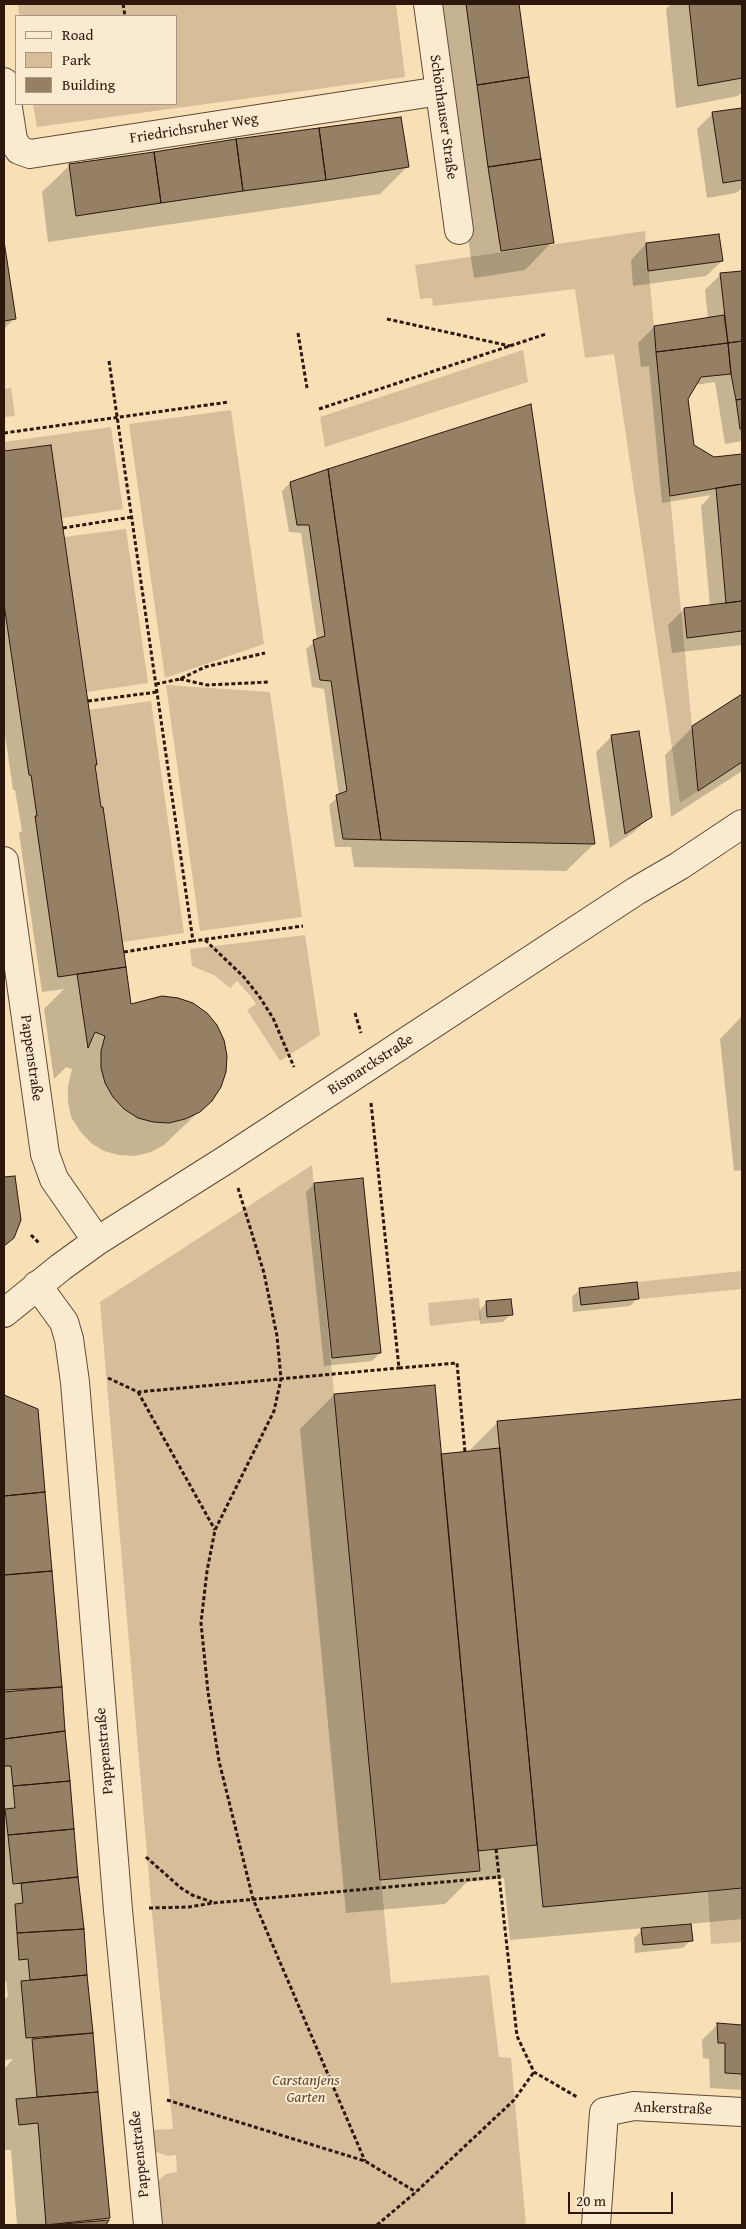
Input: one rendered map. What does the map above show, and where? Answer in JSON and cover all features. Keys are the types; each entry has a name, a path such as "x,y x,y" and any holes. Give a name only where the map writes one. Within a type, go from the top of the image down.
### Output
{"street":[{"name":"Schönhauser Straße","path":"428,4 459,230"},
{"name":"Friedrichsruher Weg","path":"4,82 13,140 19,150 30,154 440,91"},
{"name":"Bismarckstraße","path":"4,1313 37,1285 97,1240 226,1159 742,824"},
{"name":"Pappenstraße","path":"4,861 45,1154 54,1179 97,1240"},
{"name":"Pappenstraße","path":"37,1285 64,1322 69,1339 75,1382 118,1910 148,2225"},
{"name":"Ankerstraße","path":"604,2112 634,2106 742,2112"},
{"path":"596,2225 604,2112"}],"path":[{"path":"388,319 510,346"},
{"path":"298,333 307,388"},
{"path":"319,409 546,334"},
{"path":"109,361 193,941"},
{"path":"4,433 229,402"},
{"path":"63,528 132,518"},
{"path":"156,684 180,679 206,668 265,653"},
{"path":"180,679 207,685 269,682"},
{"path":"88,701 157,692"},
{"path":"124,952 303,926"},
{"path":"204,939 243,976 259,996 274,1018 294,1066"},
{"path":"354,1012 365,1047 368,1066 399,1368"},
{"path":"226,1159 246,1209 264,1273 277,1336 281,1379 274,1411 215,1530 207,1571 201,1623 208,1692 219,1761 252,1899 364,2161"},
{"path":"75,1382 107,1377 138,1392 458,1363 465,1452"},
{"path":"138,1392 215,1530"},
{"path":"111,1824 156,1868 181,1888 192,1896 213,1903"},
{"path":"496,1849 517,2036 534,2072 604,2112"},
{"path":"118,1910 189,1907 252,1899 499,1877"},
{"path":"377,2225 416,2192 514,2100 534,2072"},
{"path":"134,2090 364,2161 416,2192"}],"green space":[{"path":"18,4 396,4 405,77 37,127 33,105 178,105 178,15 19,15"},
{"path":"645,231 698,791 680,803 614,354 585,358 575,289 433,306 432,298 420,299 415,265"},
{"path":"523,350 528,382 325,447 320,417"},
{"path":"11,388 15,416 4,417 4,389"},
{"path":"231,410 264,644 165,678 129,424"},
{"path":"111,427 123,509 62,518 51,445 4,451 4,442"},
{"path":"126,529 148,683 87,692 64,537"},
{"path":"166,685 270,692 302,917 200,931"},
{"path":"151,701 184,933 123,942 103,807 101,807 89,710"},
{"path":"305,935 320,1035 280,1061 247,1010 256,1004 252,998 237,981 230,988 214,975 192,966 190,949"},
{"name":"Carstanjens Garten","path":"312,1165 391,1983 489,1975 499,2057 511,2058 526,2225 155,2225 155,2183 166,2174 177,2172 176,2155 168,2156 156,2152 150,2146 147,2130 173,2129 152,1913 100,1302"},
{"path":"742,1271 742,1289 639,1299 637,1282"},
{"path":"479,1298 481,1320 430,1326 428,1303"},
{"path":"742,1888 742,1942 711,1944 708,1892"}],"building":[{"path":"466,4 519,4 529,77 477,85"},
{"path":"689,4 742,4 742,78 698,86"},
{"path":"529,77 541,159 488,167 477,85"},
{"path":"742,108 742,180 723,183 712,112"},
{"path":"401,117 409,167 326,180 319,128"},
{"path":"319,128 326,180 243,191 236,139"},
{"path":"236,139 243,191 161,203 154,152"},
{"path":"154,152 161,203 76,216 69,164"},
{"path":"541,159 554,243 501,251 488,167"},
{"path":"719,234 723,261 648,271 646,243"},
{"path":"4,241 16,319 4,321"},
{"path":"742,271 742,341 728,343 720,273"},
{"path":"724,315 728,343 656,352 654,326"},
{"path":"742,341 742,399 736,400 728,343"},
{"path":"728,343 731,374 701,377 688,399 694,445 714,457 742,454 742,484 670,496 656,352"},
{"path":"742,399 742,429 740,429 736,400"},
{"path":"531,404 595,844 381,840 328,469"},
{"path":"51,445 97,765 95,765 101,807 103,807 126,967 58,977 35,816 37,816 31,775 29,775 4,604 4,451"},
{"path":"328,469 381,840 343,839 336,795 347,791 331,681 320,680 313,640 325,636 309,525 297,525 290,482"},
{"path":"742,484 742,601 726,603 716,488"},
{"path":"742,601 742,631 687,638 684,608"},
{"path":"742,694 742,762 698,791 692,726"},
{"path":"639,731 652,817 625,834 611,735"},
{"path":"126,967 131,1004 162,996 178,998 193,1003 207,1013 217,1025 224,1040 227,1056 226,1072 221,1087 212,1101 200,1112 185,1119 169,1123 153,1122 138,1118 124,1109 113,1097 105,1083 101,1068 101,1051 105,1036 95,1032 88,1048 77,974"},
{"path":"15,1176 21,1220 14,1238 4,1246 4,1177"},
{"path":"363,1178 381,1353 332,1358 314,1183"},
{"path":"637,1282 639,1299 581,1305 579,1288"},
{"path":"511,1299 513,1315 487,1317 486,1301"},
{"path":"435,1385 480,1871 380,1880 334,1394"},
{"path":"4,1395 38,1409 45,1492 4,1496"},
{"path":"742,1399 742,1888 543,1907 497,1421"},
{"path":"500,1448 537,1845 478,1851 441,1454"},
{"path":"45,1492 52,1571 4,1575 4,1496"},
{"path":"52,1571 62,1687 4,1690 4,1575"},
{"path":"62,1687 65,1731 4,1739 4,1692"},
{"path":"65,1731 70,1781 13,1786 11,1766 4,1766 4,1739"},
{"path":"70,1781 74,1829 8,1835 5,1809 15,1808 13,1786"},
{"path":"74,1829 78,1877 13,1884 8,1835"},
{"path":"78,1877 84,1929 17,1933 15,1904 23,1903 21,1883"},
{"path":"691,1924 693,1941 643,1945 641,1928"},
{"path":"84,1929 87,1975 30,1980 28,1959 19,1960 17,1933"},
{"path":"87,1975 93,2033 26,2038 21,1981"},
{"path":"717,2023 742,2025 742,2074 725,2073 725,2043 718,2043"},
{"path":"93,2033 98,2092 37,2097 32,2039"},
{"path":"98,2092 110,2218 46,2225 38,2123 19,2125 16,2099"},
{"path":"109,2220 106,2225 52,2225"}]}
